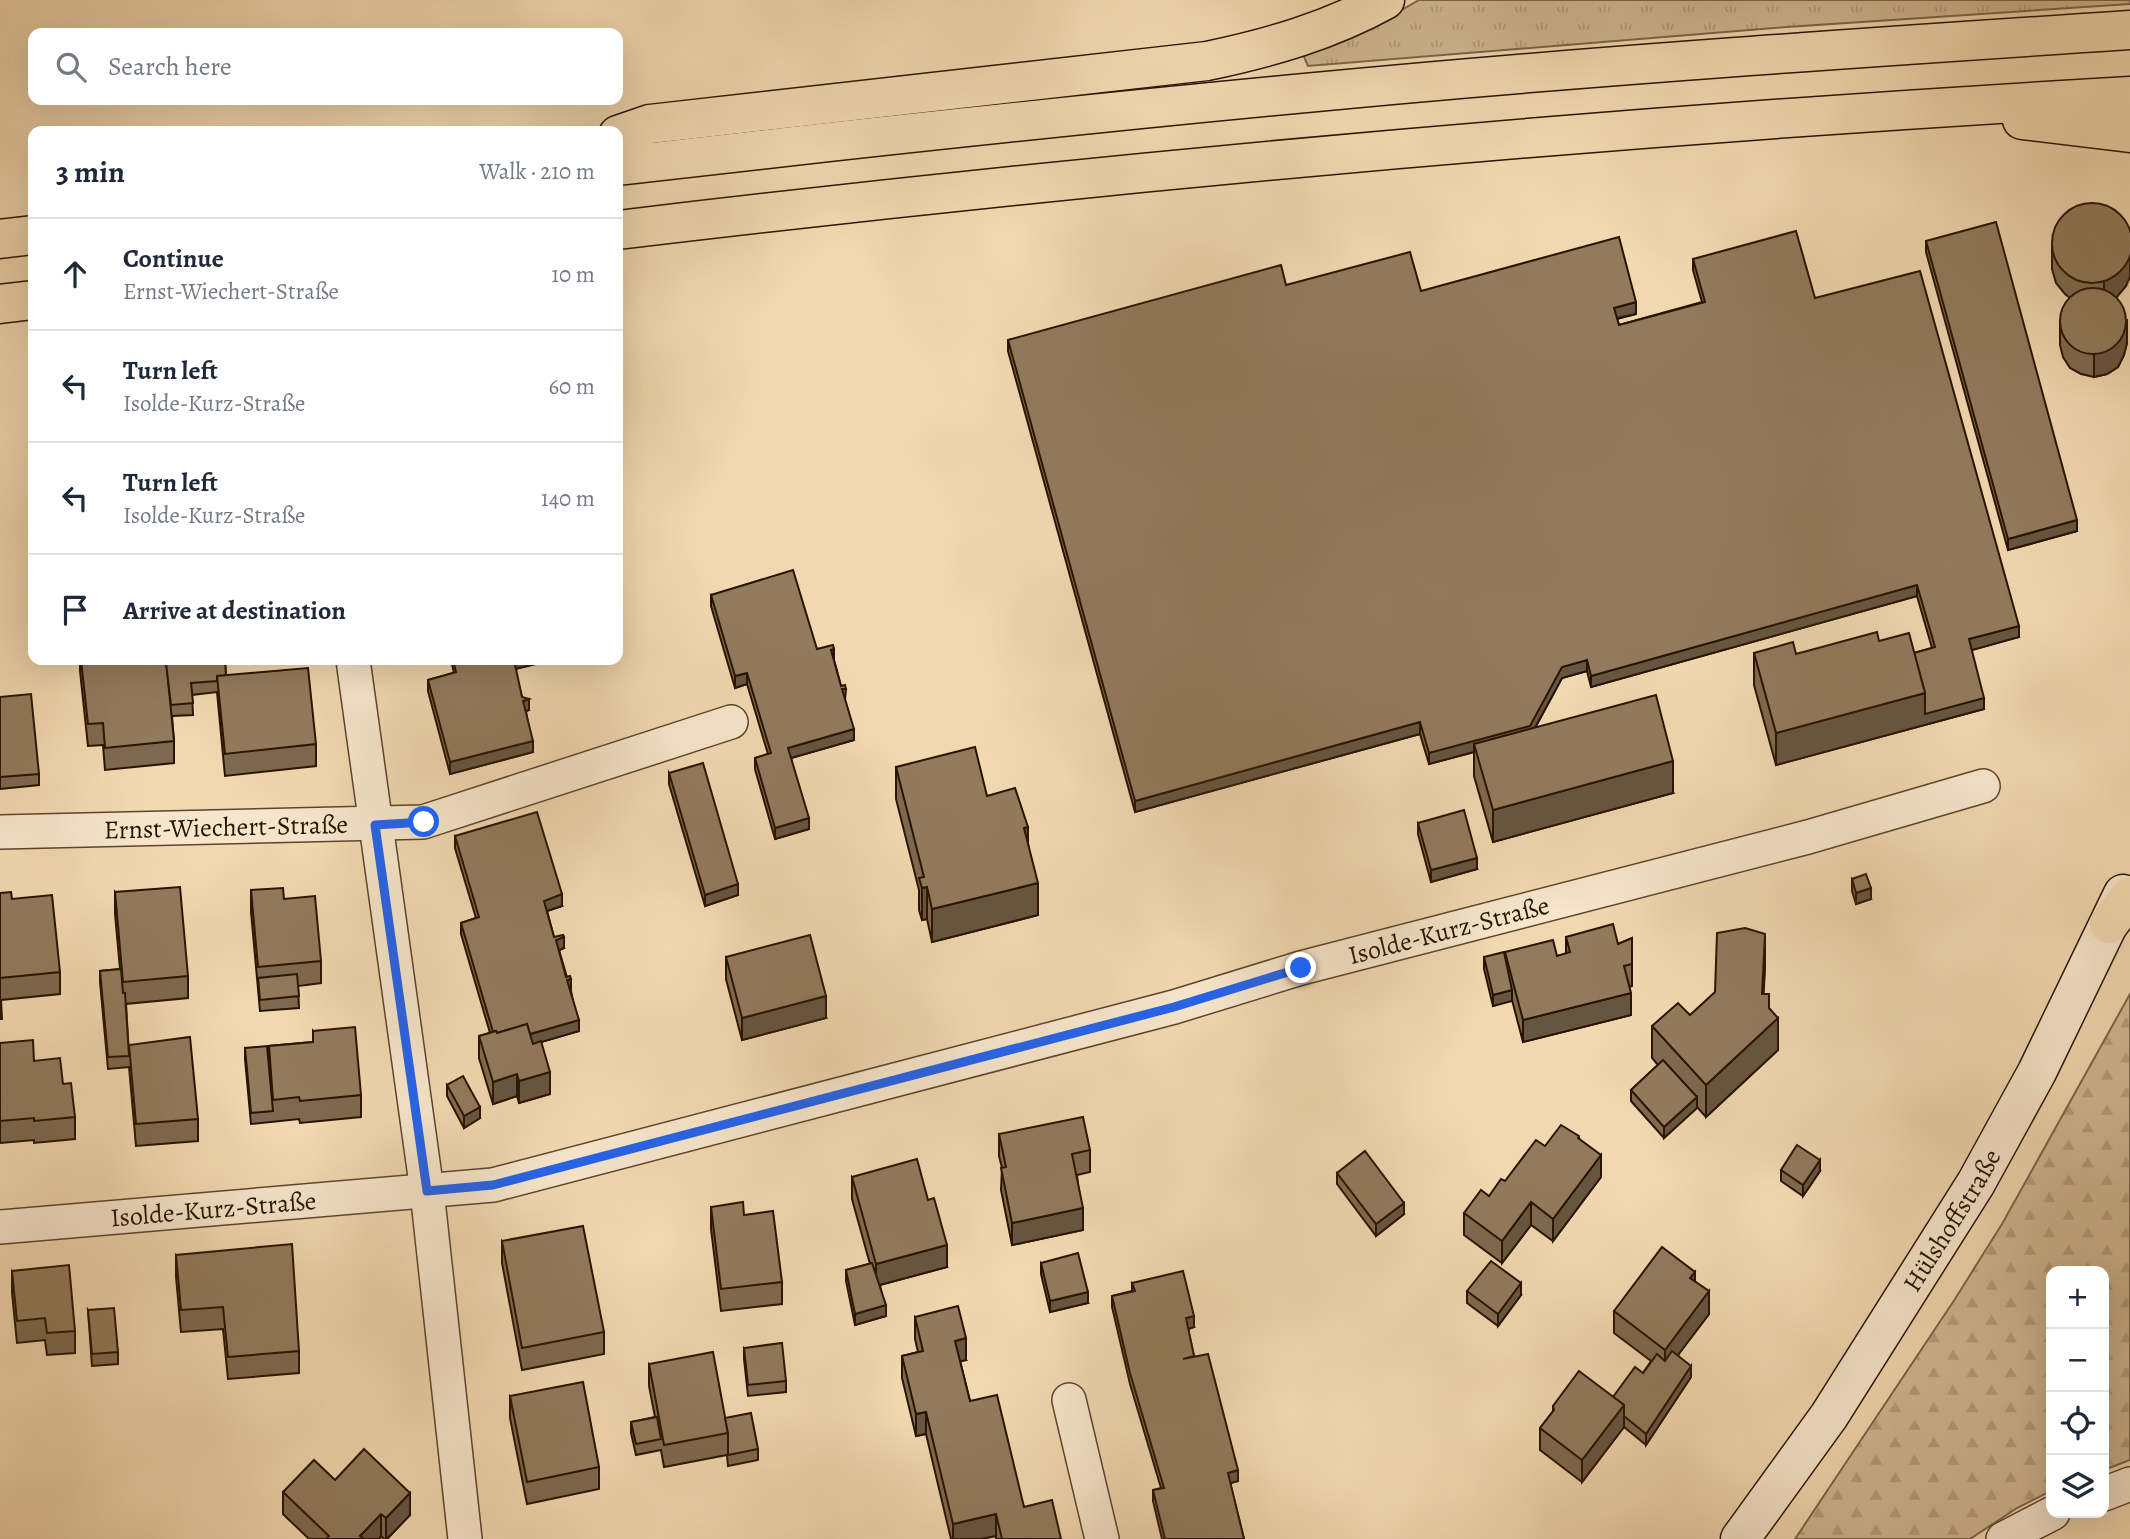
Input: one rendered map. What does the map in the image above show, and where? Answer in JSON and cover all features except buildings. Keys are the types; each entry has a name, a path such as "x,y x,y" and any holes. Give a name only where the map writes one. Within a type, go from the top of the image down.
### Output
{"highway":[{"path":"623,133 650,124 1207,61 1331,27 1385,0"},
{"path":"623,165 1332,90 2130,30"},
{"path":"623,229 1329,155 1923,108 2130,96"},
{"path":"1923,108 2130,133"},
{"path":"0,239 28,236"},
{"path":"0,304 28,301"}],"main road":[{"name":"Hülshoffstraße","path":"1740,1539 1829,1416 1976,1183 2037,1072 2120,910 2130,880"}],"street":[{"path":"354,665 427,1191 465,1539"},
{"name":"Ernst-Wiechert-Straße","path":"0,832 424,822 731,722"},
{"name":"Isolde-Kurz-Straße","path":"0,1227 493,1185 1174,1007 1301,968 1808,837 1983,786"},
{"path":"1069,1400 1102,1539"},
{"path":"2109,1491 2130,1483"},
{"path":"2003,1539 2046,1517"}],"green space":[{"path":"1419,0 2130,0 2130,4 1787,27 1308,66 1304,57 1307,53 1377,24"},
{"path":"2130,994 2130,1460 2109,1468 2109,1266 2046,1266 2046,1494 2017,1508 1970,1539 1795,1539 1955,1299 2002,1224"}],"route":[{"path":"424,822 375,825 427,1191 493,1185 1174,1007 1301,968"}]}
